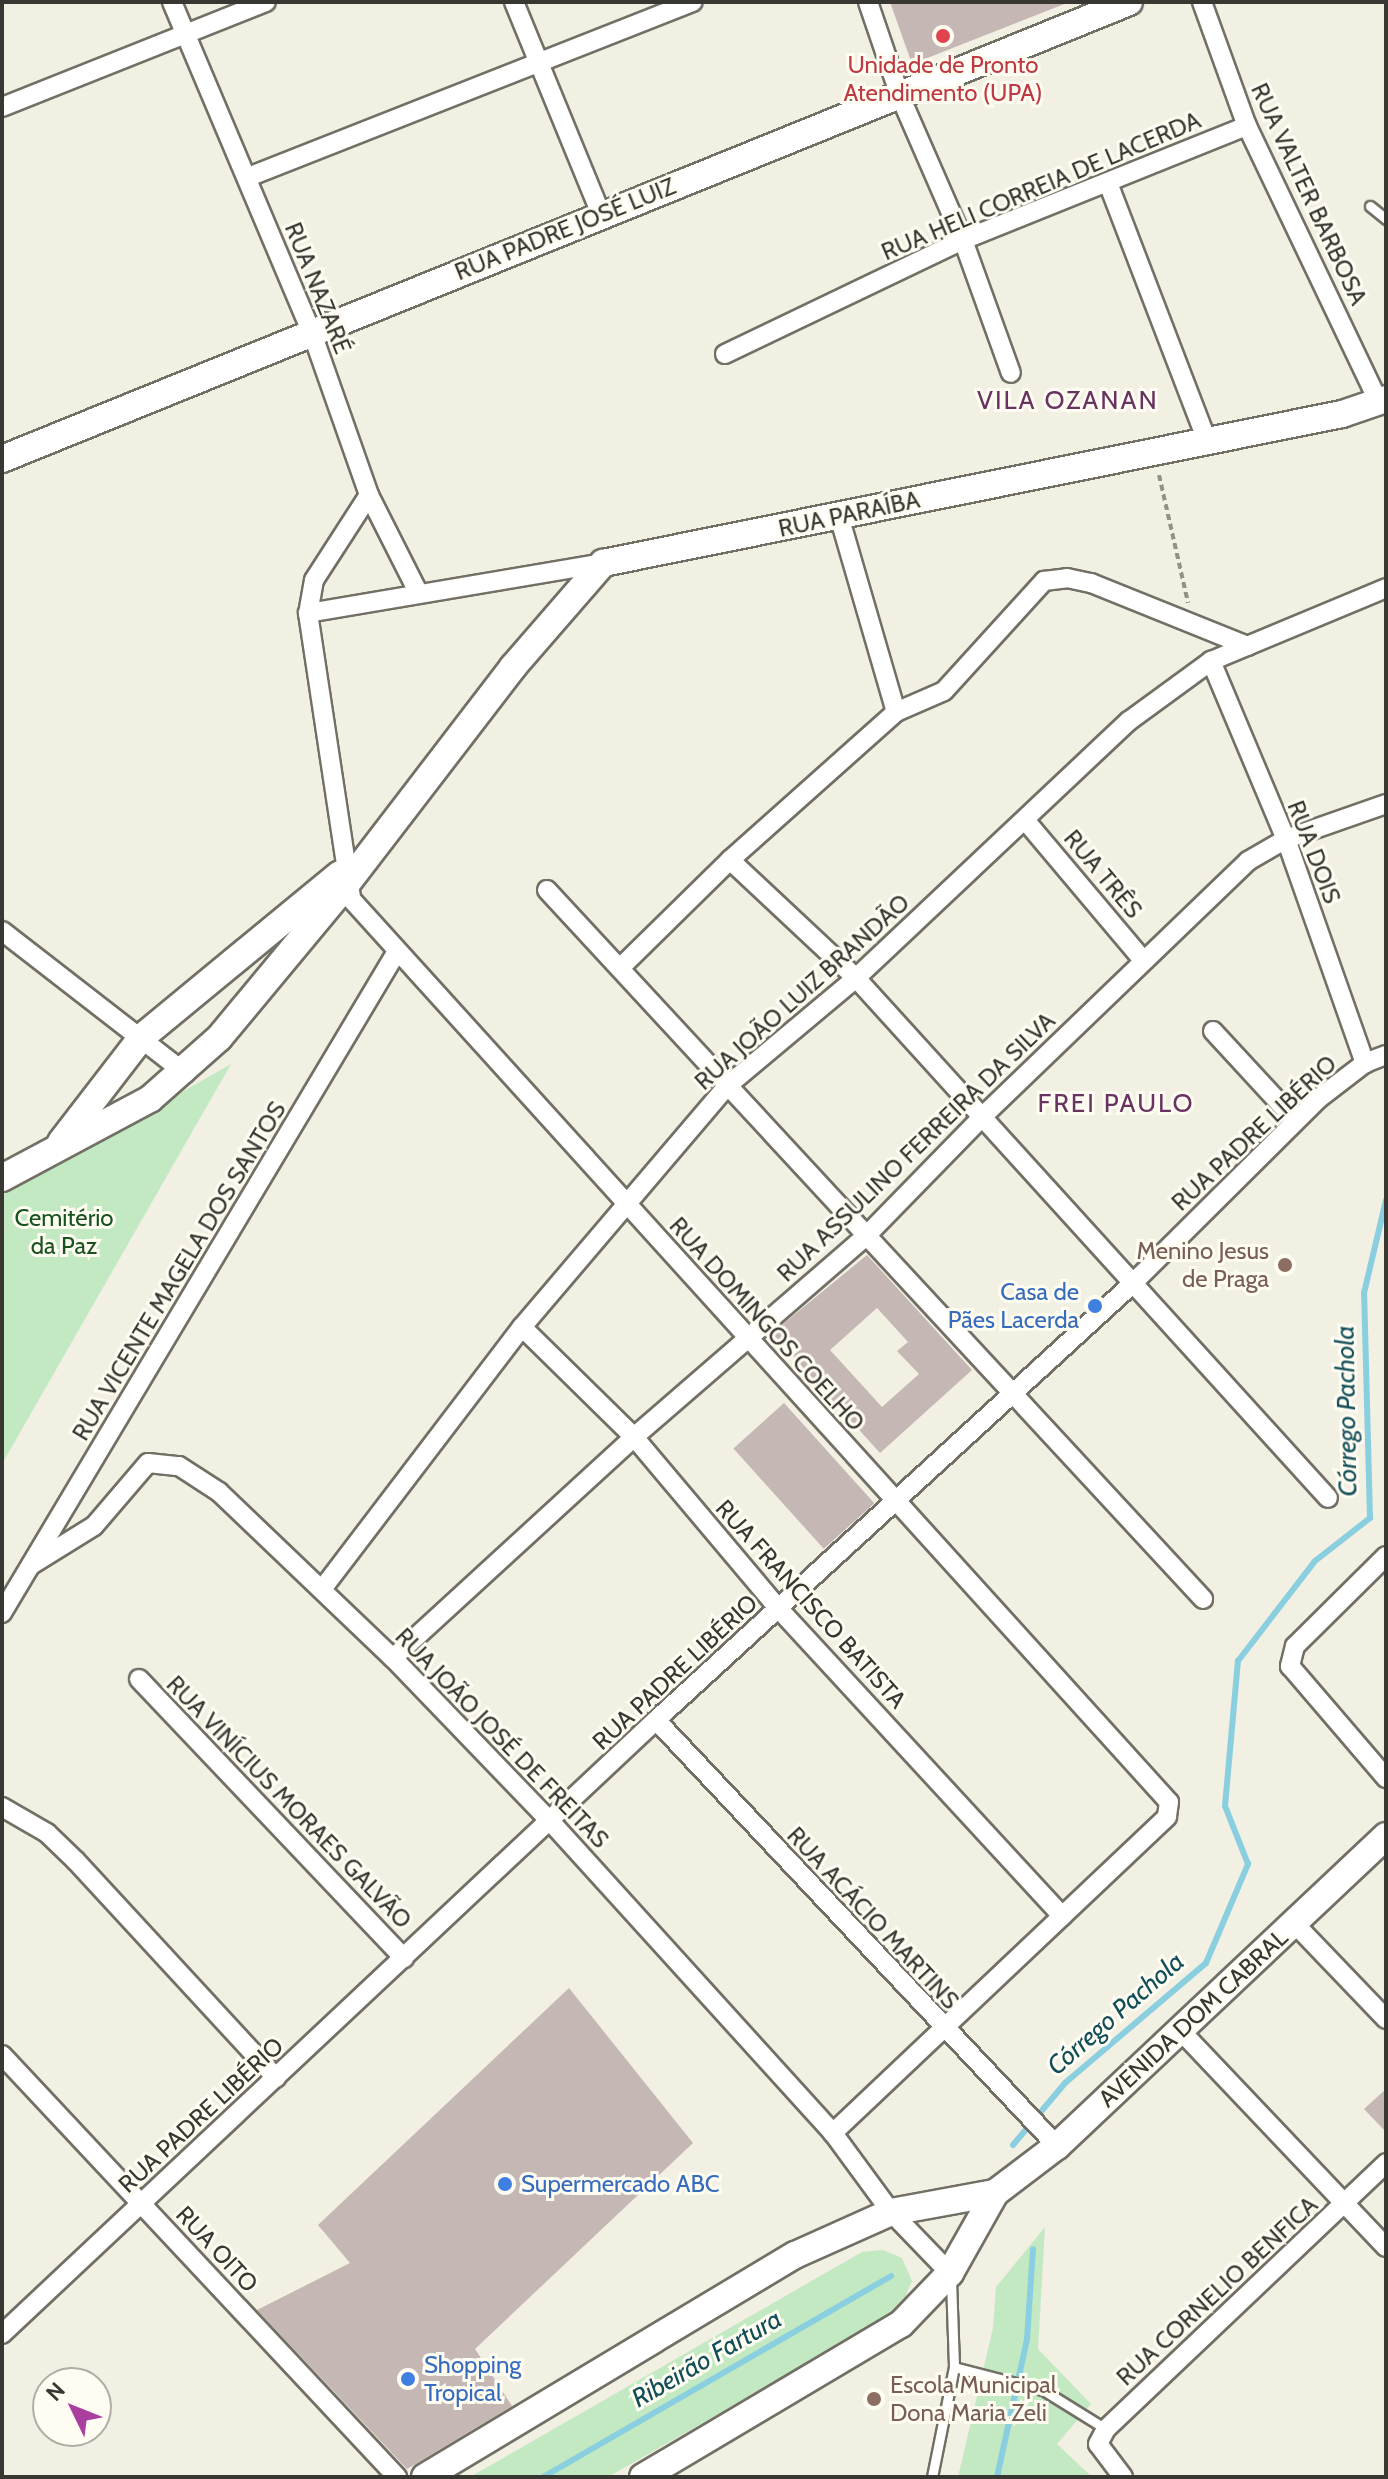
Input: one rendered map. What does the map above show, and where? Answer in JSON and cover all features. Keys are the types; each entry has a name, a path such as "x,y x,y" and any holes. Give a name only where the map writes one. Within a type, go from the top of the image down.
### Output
{"street":[{"name":"RUA NAZARÉ","path":"172,2 312,333 369,495 418,592"},
{"path":"2,107 266,2"},
{"path":"514,2 535,62 601,214"},
{"path":"248,177 693,2"},
{"path":"868,2 900,96 963,240 1011,373"},
{"name":"RUA PADRE JOSÉ LUIZ","path":"4,452 312,333 1129,2"},
{"name":"RUA VALTER BARBOSA","path":"1202,2 1247,126 1383,401"},
{"name":"RUA HELI CORREIA DE LACERDA","path":"725,354 963,240 1247,126"},
{"path":"1108,183 1206,438"},
{"name":"RUA PARAÍBA","path":"308,613 603,563 1383,401"},
{"path":"352,870 308,613 314,580 369,495"},
{"path":"839,516 896,712"},
{"path":"2,1178 150,1099 185,1073 269,978 352,870 603,563"},
{"path":"620,968 730,860 896,712 944,691 1044,581 1067,578 1091,583 1248,646"},
{"name":"RUA JOÃO LUIZ BRANDÃO","path":"323,1588 522,1327 625,1201 727,1086 856,978 1129,721 1211,661 1384,593"},
{"name":"RUA DOIS","path":"1211,661 1286,839 1365,1063"},
{"name":"RUA ASSULINO FERREIRA DA SILVA","path":"393,1658 634,1437 866,1236 982,1117 1248,861 1286,839 1386,804"},
{"name":"RUA TRÊS","path":"1025,820 1143,960"},
{"path":"730,860 856,978 1130,1286 1328,1498"},
{"path":"56,1148 142,1037 352,870"},
{"name":"RUA DOMINGOS COELHO","path":"352,870 396,953 1169,1802 1167,1817 1062,1916"},
{"path":"547,890 866,1236 1015,1392 1203,1599"},
{"path":"2,931 185,1073"},
{"path":"244,953 269,978"},
{"name":"RUA VICENTE MAGELA DOS SANTOS","path":"2,1613 396,953"},
{"path":"1213,1031 1296,1121"},
{"name":"RUA PADRE LIBÉRIO","path":"2,2334 551,1822 656,1720 1130,1286 1296,1121 1365,1063 1386,1055"},
{"name":"RUA FRANCISCO BATISTA","path":"522,1327 634,1437 778,1608 1062,1916"},
{"name":"RUA JOÃO JOSÉ DE FREITAS","path":"31,1565 78,1540 138,1470 160,1461 179,1466 219,1492 323,1588 551,1822 833,2133 891,2212 950,2273"},
{"path":"1386,1556 1295,1646 1290,1666 1386,1778"},
{"name":"RUA VINÍCIUS MORAES GALVÃO","path":"139,1679 404,1958"},
{"name":"RUA ACÁCIO MARTINS","path":"656,1720 1051,2139"},
{"path":"2,1807 47,1833 76,1861 276,2078"},
{"name":"AVENIDA DOM CABRAL","path":"995,2193 1386,1836"},
{"path":"833,2133 1062,1916"},
{"path":"1294,1923 1386,2019"},
{"path":"1178,2028 1386,2247"},
{"name":"RUA OITO","path":"2,2055 397,2477"},
{"name":"RUA CORNELIO BENFICA","path":"1106,2429 1386,2163"},
{"path":"425,2477 795,2255 891,2212 995,2193"},
{"path":"643,2477 901,2324 950,2273 995,2193"},
{"path":"1106,2429 1098,2444 1107,2461 1123,2477"}],"lane":[{"path":"1370,206 1386,219"},
{"path":"932,2477 954,2367 950,2273"},
{"path":"954,2367 1043,2390 1106,2429"}],"path":[{"path":"1153,449 1192,624"}],"green space":[{"name":"Cemitério da Paz","path":"231,1064 2,1464 2,1195"},
{"path":"1045,2227 1038,2349 1091,2404 1057,2444 1092,2477 958,2477 993,2328 996,2287"},
{"path":"883,2250 902,2258 912,2281 899,2311 608,2477 470,2477 862,2252"}],"building":[{"name":"Unidade de Pronto Atendimento (UPA)","path":"890,2 1067,2 1067,3 912,64"},
{"path":"867,1255 972,1370 880,1453 772,1333","holes":["877,1308 908,1342 897,1351 919,1374 882,1407 830,1350"]},
{"path":"784,1403 874,1503 824,1549 733,1449"},
{"name":"Supermercado ABC","path":"569,1988 693,2143 475,2349 512,2406 407,2469 257,2310 350,2263 318,2225"},
{"path":"1386,2089 1386,2132 1364,2109"}],"waterway":[{"name":"Córrego Pachola","path":"1013,2145 1065,2083 1206,1963 1248,1864 1225,1806 1238,1661 1315,1561 1370,1518 1364,1293 1386,1200"},
{"name":"Córrego Pachola","path":"997,2477 1027,2339 1033,2249"},
{"name":"Ribeirão Fartura","path":"543,2477 891,2276"}],"place":[{"name":"Unidade de Pronto Atendimento (UPA)","path":"943,36"},
{"name":"Menino Jesus de Praga","path":"1285,1265"},
{"name":"Casa de Pães Lacerda","path":"1095,1306"},
{"name":"Supermercado ABC","path":"505,2184"},
{"name":"Shopping Tropical","path":"408,2379"},
{"name":"Escola Municipal Dona Maria Zeli","path":"874,2399"}],"district":[{"name":"VILA OZANAN","path":"1068,401"},
{"name":"FREI PAULO","path":"1116,1104"}]}
